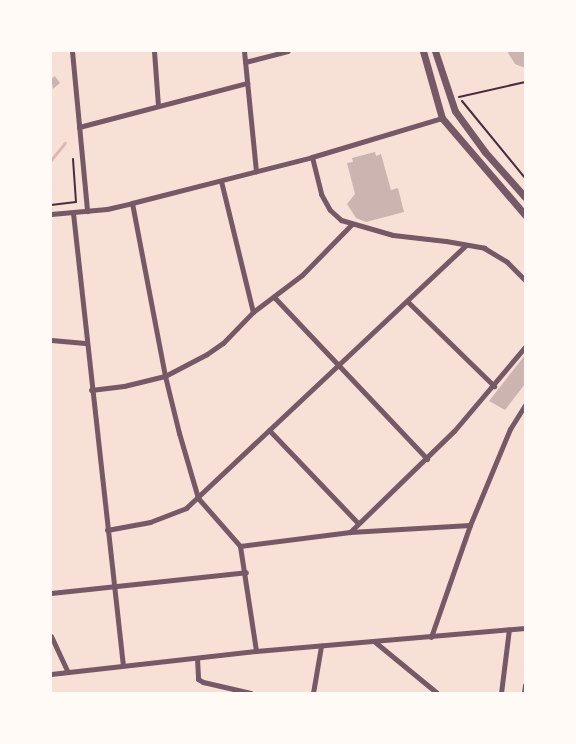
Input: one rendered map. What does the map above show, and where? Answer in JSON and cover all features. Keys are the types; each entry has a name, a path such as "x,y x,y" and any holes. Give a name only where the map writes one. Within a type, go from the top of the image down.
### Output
{"street":[{"path":"72,51 87,211"},
{"path":"154,51 158,106"},
{"path":"244,51 256,171"},
{"path":"245,62 288,51"},
{"path":"423,51 442,118 523,210"},
{"path":"435,51 459,117 484,152 525,197"},
{"path":"79,127 247,83"},
{"path":"51,214 73,213 132,203 312,157 442,118"},
{"path":"312,157 321,194 330,210 352,224 393,235 466,245 497,254 525,280"},
{"path":"221,181 253,312"},
{"path":"132,203 165,376 198,498 240,546 246,572 256,651"},
{"path":"73,213 85,343 123,665"},
{"path":"91,390 124,386 165,376 215,348 253,312 302,275 352,224"},
{"path":"107,530 169,517 198,498 466,245"},
{"path":"274,297 428,459"},
{"path":"406,301 494,386"},
{"path":"51,340 85,343"},
{"path":"350,532 428,459 494,386 525,347"},
{"path":"431,637 470,525 520,411 525,405"},
{"path":"270,430 358,523"},
{"path":"240,546 350,532 470,525"},
{"path":"51,592 246,572"},
{"path":"51,674 67,670 256,651 525,628"},
{"path":"501,693 509,629"},
{"path":"51,636 67,670"},
{"path":"375,642 437,693"},
{"path":"313,693 321,646"},
{"path":"197,658 198,679 251,693"},
{"path":"524,693 525,685"}],"path":[{"path":"525,82 459,97 525,178"},
{"path":"51,205 76,202 73,158"}],"building":[{"path":"507,51 525,51 525,68 515,64"},
{"path":"55,76 60,83 53,89 51,79"},
{"path":"375,152 376,156 381,154 391,190 398,188 404,212 366,222 356,218 347,204 355,194 347,163 353,162 352,158"},
{"path":"525,355 525,384 505,410 489,401"}],"waterway":[{"path":"51,160 65,143"}]}
